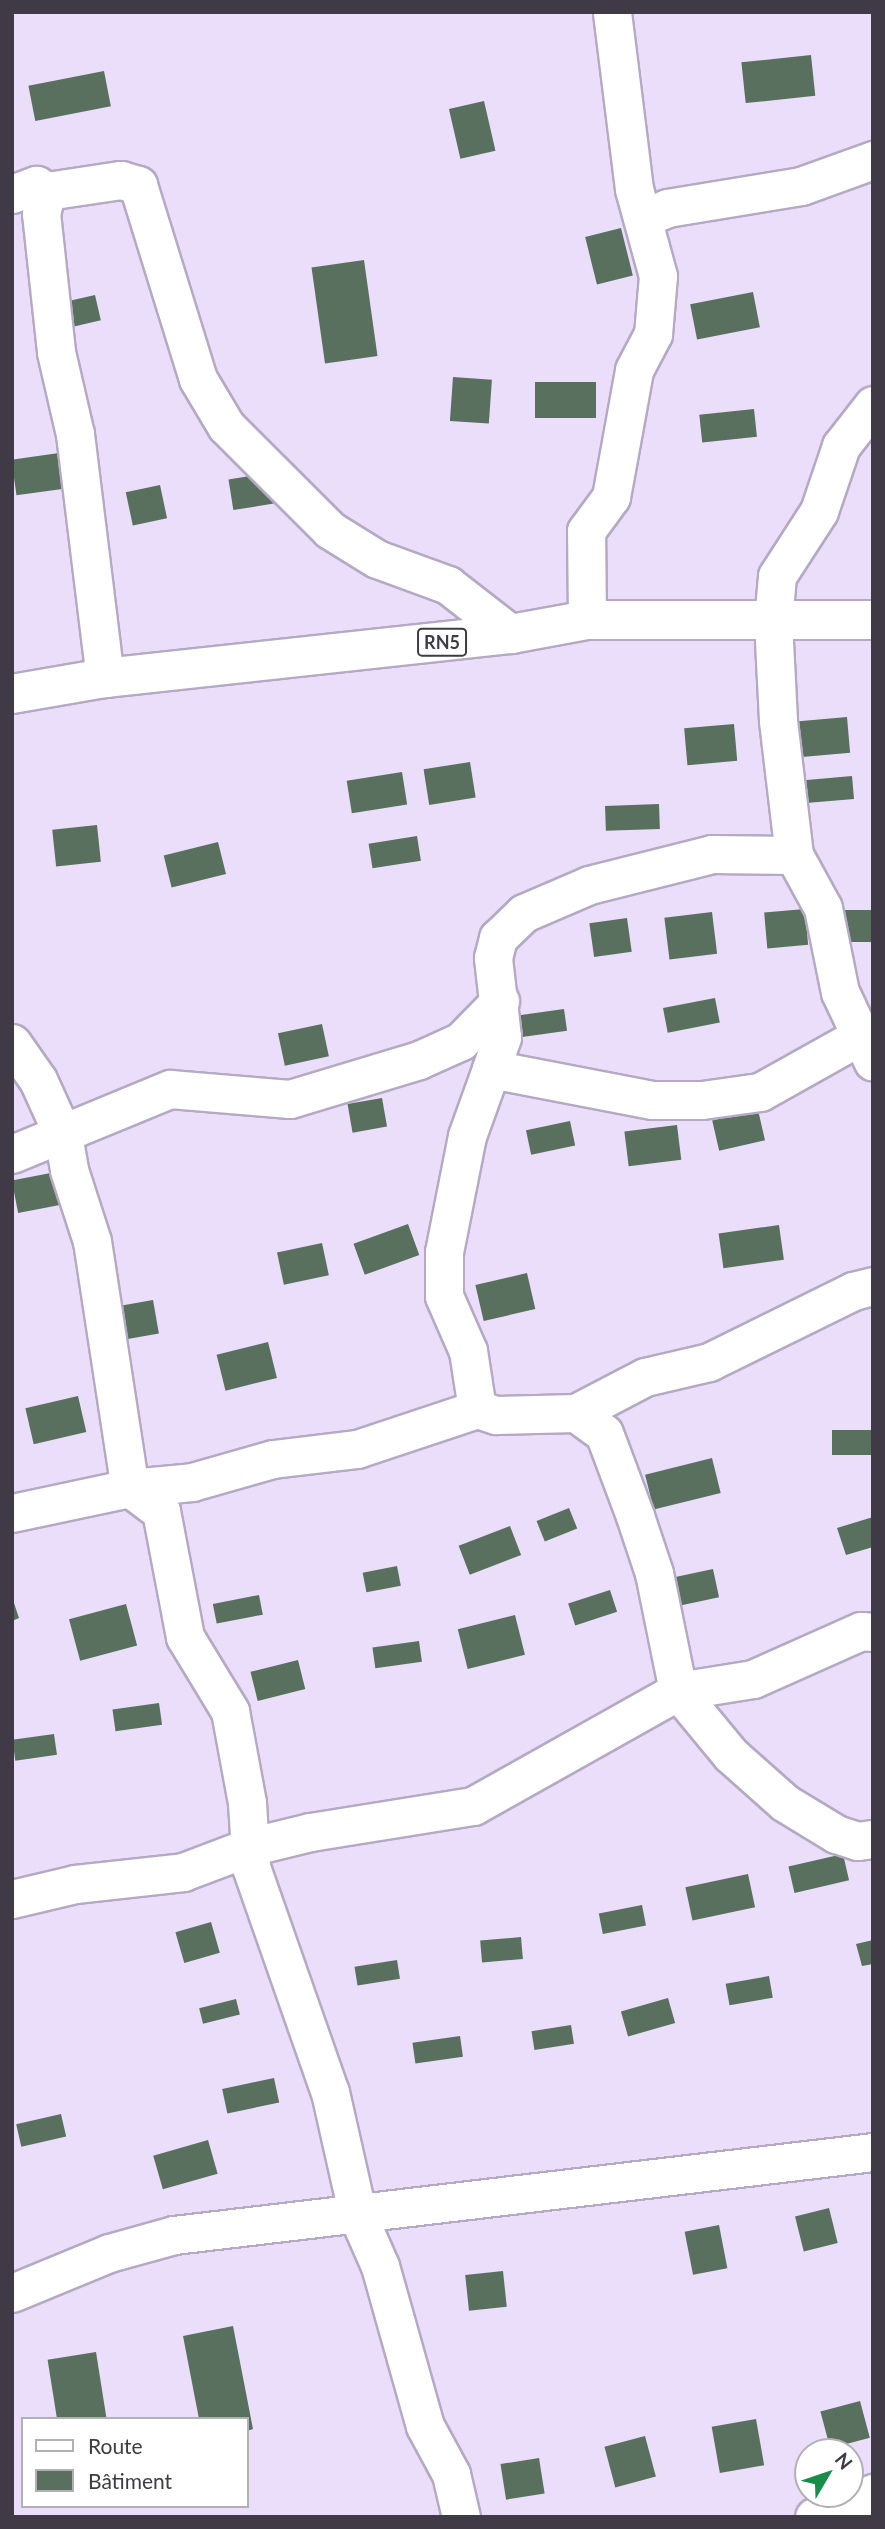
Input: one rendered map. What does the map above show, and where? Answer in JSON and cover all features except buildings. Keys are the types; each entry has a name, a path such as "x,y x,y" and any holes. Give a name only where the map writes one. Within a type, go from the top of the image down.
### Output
{"highway":[{"name":"RN5","path":"12,694 105,678 511,635 587,620 873,620"}],"street":[{"path":"587,620 586,531 611,497 634,370 649,345 656,319 658,276 634,189 612,12"},
{"path":"644,218 667,208 801,186 873,160"},
{"path":"105,678 75,434 54,340 41,214 29,193 121,180 138,185 198,379 226,426 330,530 377,559 448,585 511,635"},
{"path":"491,1069 652,1100 702,1100 760,1092 866,1049 833,970 822,908 794,855 773,621 781,564 820,511 841,446 873,405"},
{"path":"477,1409 468,1352 444,1296 444,1252 467,1136 502,1037 500,1001 493,979 498,938 524,913 589,885 712,854 794,855"},
{"path":"12,1154 170,1089 290,1100 448,1049 500,1001"},
{"path":"12,1042 38,1080 63,1135 68,1170 92,1241 130,1488 161,1511 185,1637 230,1711 243,1777 251,1867 330,2092 358,2216 380,2266 425,2426 451,2474 461,2517"},
{"path":"12,1513 130,1488 192,1482 273,1459 357,1449 477,1409 496,1415 576,1413 645,1377 709,1362 853,1291 873,1286"},
{"path":"576,1413 604,1433 635,1516 654,1573 678,1691 731,1755 785,1803 836,1834 858,1841 873,1839"},
{"path":"12,1899 75,1884 183,1872 249,1847 310,1832 473,1806 678,1691 735,1685 869,1640"},
{"path":"12,2293 109,2253 174,2235 358,2216 465,2197 561,2191 873,2152"},
{"path":"814,2517 873,2493"}]}
